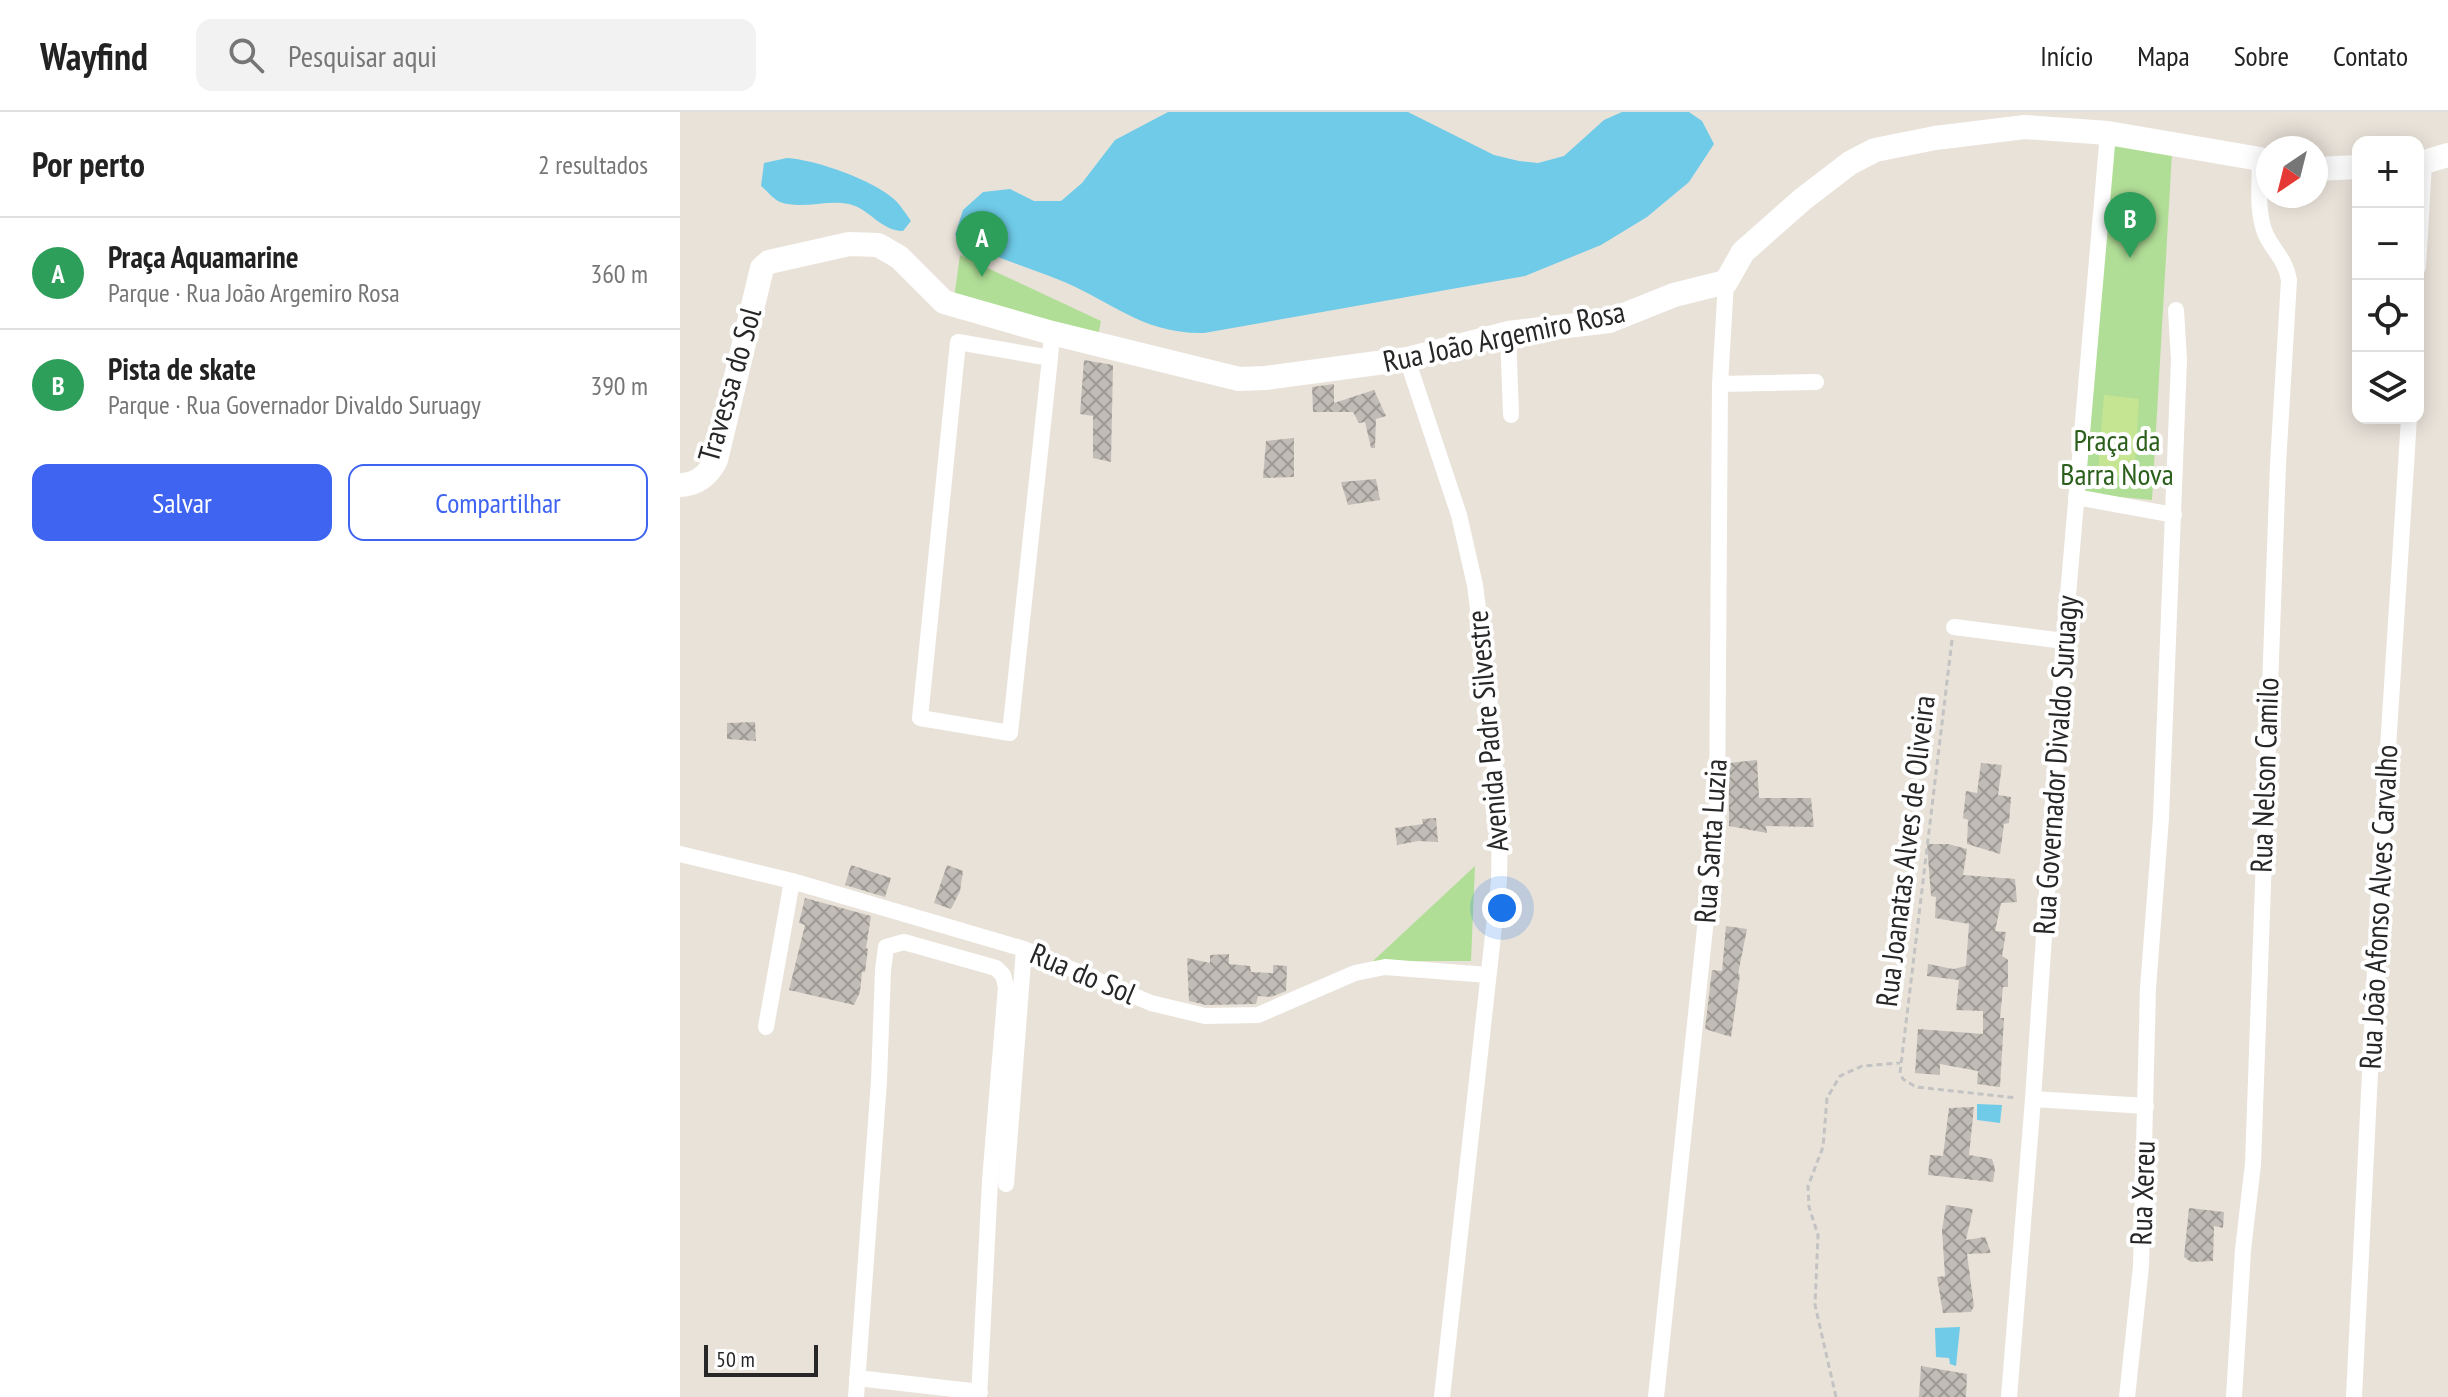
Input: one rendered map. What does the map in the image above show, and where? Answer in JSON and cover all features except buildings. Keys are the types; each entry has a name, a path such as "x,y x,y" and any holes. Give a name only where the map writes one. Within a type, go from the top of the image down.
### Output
{"street":[{"path":"1726,282 1743,252 1803,199 1850,163 1875,150 2025,120 2256,160"},
{"name":"Rua Governador Divaldo Suruagy","path":"2009,1397 2064,641 2108,133"},
{"path":"2424,163 2448,155"},
{"path":"2328,168 2352,167"},
{"name":"Rua Nelson Camilo","path":"2234,1397 2243,1250 2253,1164 2278,464 2289,280 2287,264 2266,235 2261,208"},
{"name":"Rua João Argemiro Rosa","path":"762,268 769,262 849,244 878,245 899,257 944,302 1052,333 1239,379 1407,359 1508,333 1609,321 1674,295 1726,282"},
{"name":"Travessa do Sol","path":"680,485 688,485 709,473 716,460 762,268"},
{"name":"Rua Santa Luzia","path":"1656,1397 1717,813 1720,384 1726,282"},
{"name":"Rua Xereu","path":"2127,1397 2141,1266 2148,988 2161,818 2174,515 2179,360 2176,310"},
{"path":"1050,358 958,342 920,718 1010,733 1050,358 1052,333"},
{"path":"1508,333 1511,415"},
{"name":"Avenida Padre Silvestre","path":"1407,359 1459,515 1475,585 1489,697 1500,827 1499,881 1442,1397"},
{"path":"1720,384 1816,382"},
{"name":"Rua João Afonso Alves Carvalho","path":"2354,1397 2379,890 2409,424"},
{"path":"2076,497 2174,515"},
{"path":"1954,627 2064,641"},
{"name":"Rua do Sol","path":"680,854 792,881 1024,949 1151,1003 1205,1016 1258,1015 1355,973 1385,967 1488,975"},
{"path":"766,1027 792,881"},
{"path":"959,955 962,931"},
{"path":"856,1397 857,1378 879,1081 883,970 886,947 904,942 959,955 996,968 1003,975 1006,987 990,1181 980,1394 857,1378"},
{"path":"1006,1184 1024,949"},
{"path":"2033,1099 2146,1106"}],"path":[{"name":"Rua Joanatas Alves de Oliveira","path":"1954,627 1900,1063 1903,1079 1916,1087 2033,1099"},
{"path":"1836,1397 1815,1305 1818,1235 1809,1207 1808,1186 1823,1147 1827,1098 1840,1076 1862,1066 1900,1063"}],"green space":[{"name":"Praça da Barra Nova","path":"2107,131 2172,153 2152,500 2078,493"},
{"path":"960,255 1101,321 1098,336 954,298"},
{"path":"2104,395 2139,399 2134,478 2098,473"},
{"path":"1475,866 1471,961 1373,961"}],"water":[{"path":"1168,112 1408,112 1494,155 1538,163 1564,156 1604,120 1622,112 1689,112 1702,121 1714,144 1689,182 1647,217 1601,245 1525,276 1204,333 1182,332 1144,322 1076,287 992,254 955,235 963,210 983,192 1010,189 1034,201 1061,201 1082,183 1115,140"},
{"path":"787,158 829,167 873,185 895,200 911,221 903,231 895,230 849,204 797,205 780,202 761,186 764,163"},
{"path":"1977,1104 2002,1105 2000,1123 1977,1120"},
{"path":"1960,1327 1956,1366 1950,1364 1949,1358 1936,1357 1935,1328"}],"place":[{"name":"Pista de skate","path":"2130,258"},
{"name":"Praça Aquamarine","path":"982,277"}]}
